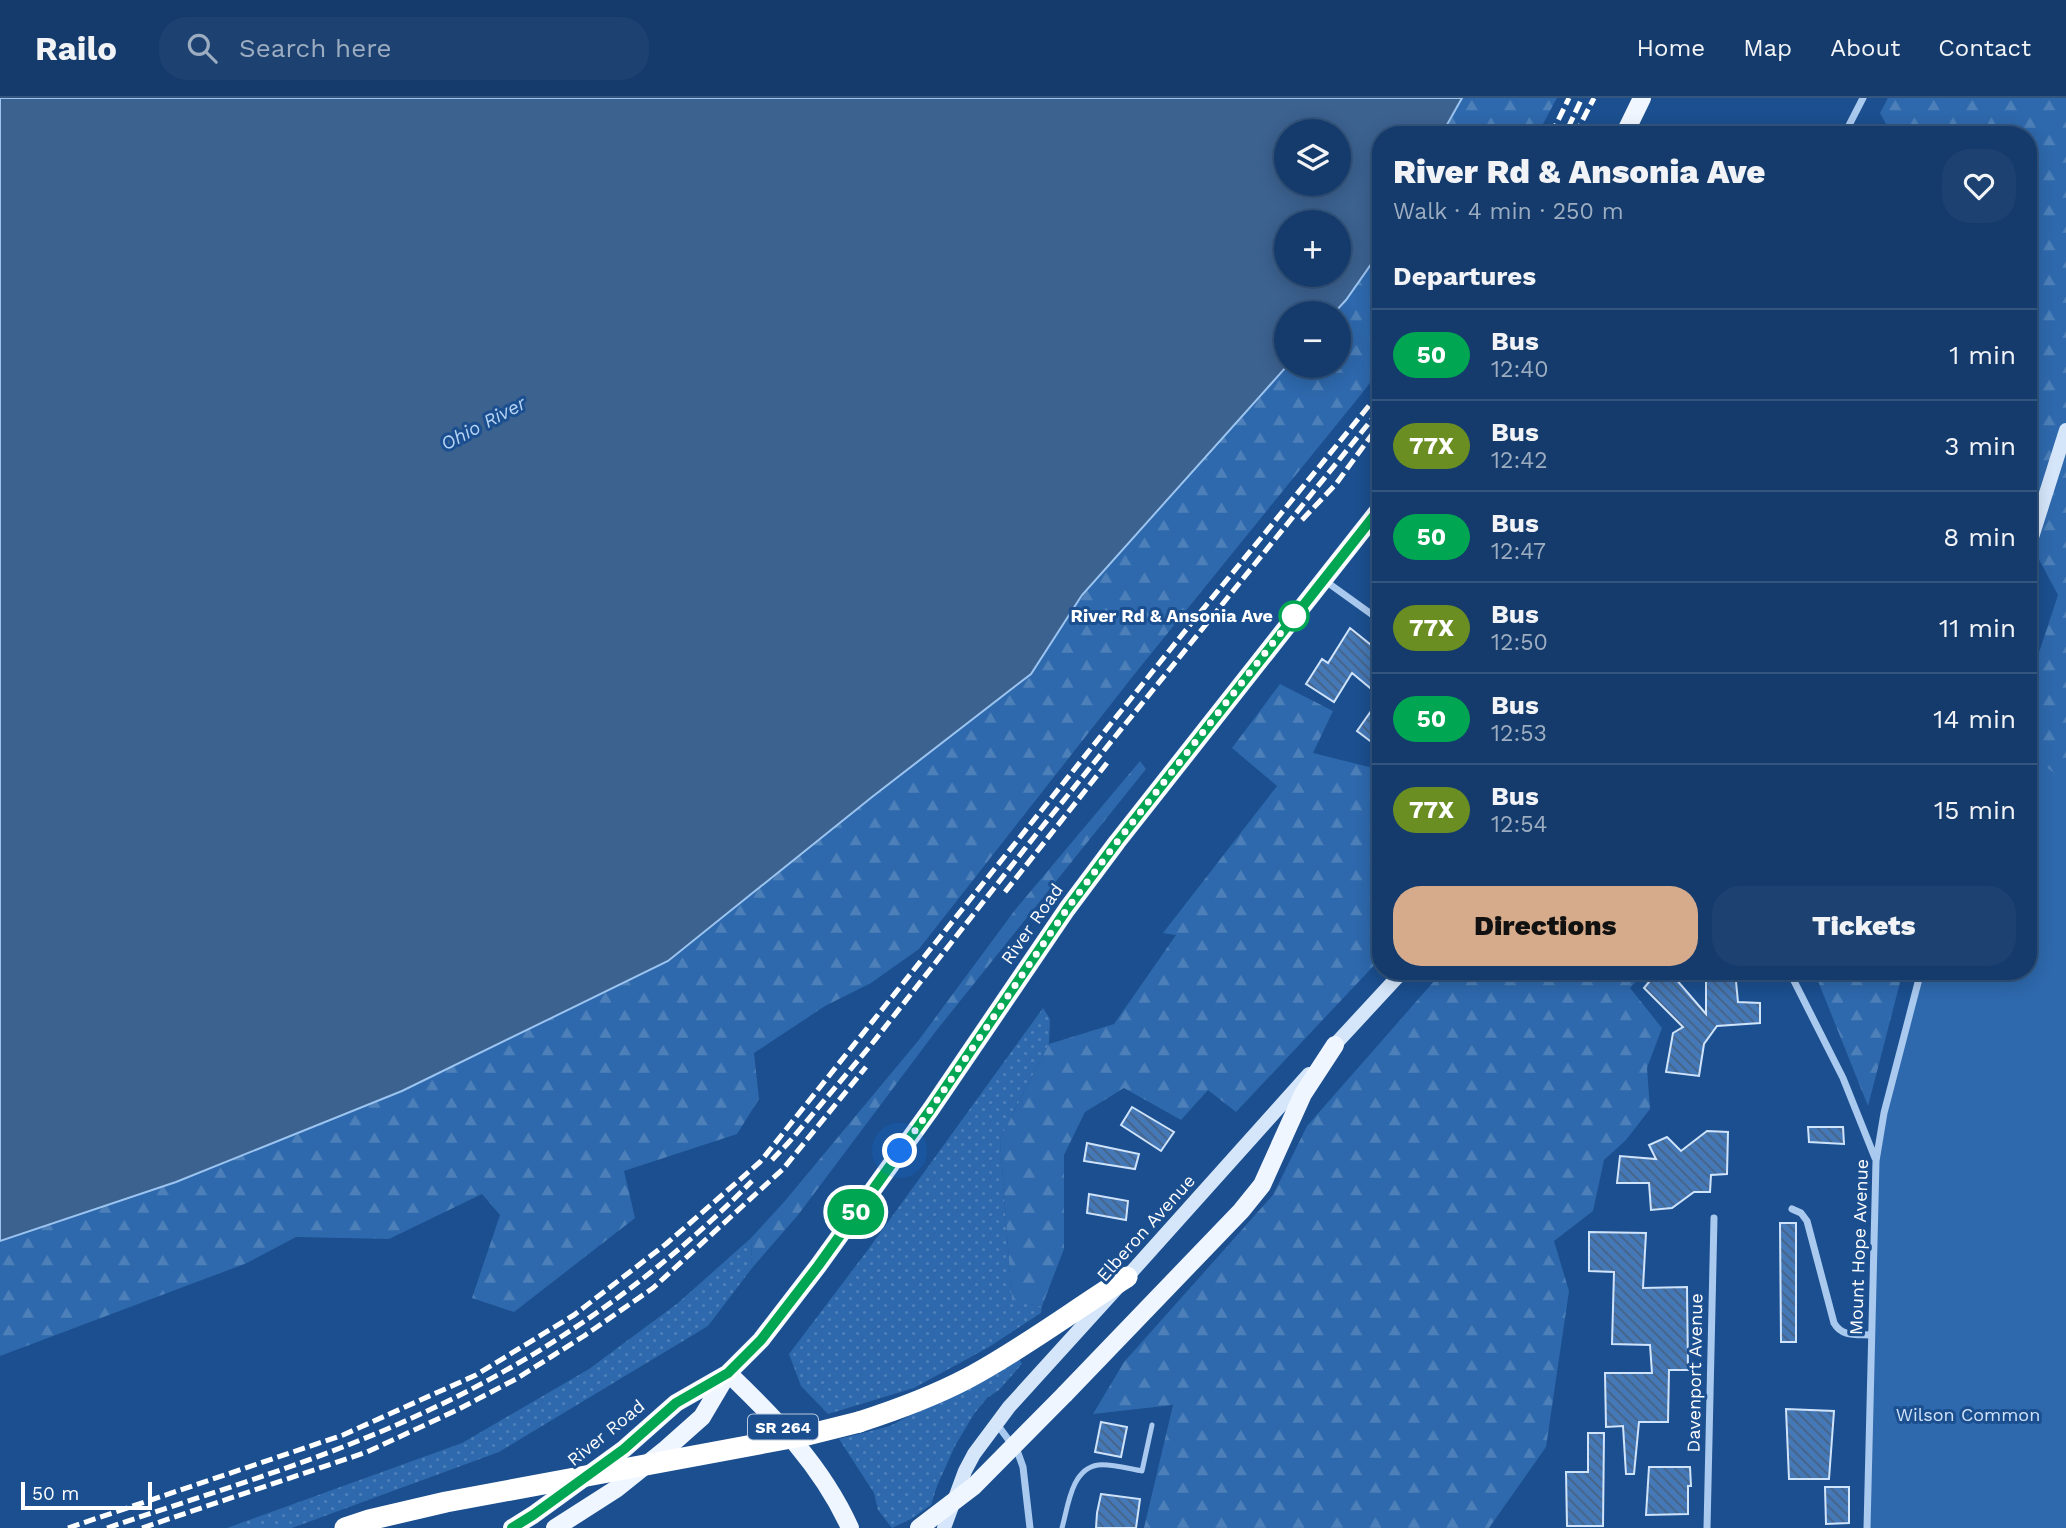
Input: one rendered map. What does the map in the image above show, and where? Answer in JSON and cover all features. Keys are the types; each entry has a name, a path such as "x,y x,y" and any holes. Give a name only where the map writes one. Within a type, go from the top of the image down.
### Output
{"highway":[{"path":"345,1528 446,1502 807,1435 859,1422 893,1411 966,1379 1007,1356 1127,1277"}],"main road":[{"path":"1628,126 1642,98"},
{"name":"River Road","path":"555,1528 617,1489 702,1417 728,1373 761,1340 818,1266 931,1109 1067,909 1372,518"},
{"path":"919,1528 974,1486 1241,1211 1262,1185 1303,1094 1335,1045"},
{"name":"River Road","path":"512,1528 624,1449 676,1403 728,1373"},
{"name":"SR 264","path":"728,1373 784,1428 829,1488 850,1528"}],"street":[{"path":"1849,126 1863,98"},
{"path":"2037,522 2066,430"},
{"path":"1324,579 1372,614"},
{"name":"Elberon Avenue","path":"944,1528 974,1454 1009,1406 1395,980"},
{"path":"1794,980 1843,1078 1876,1161"},
{"name":"Mount Hope Avenue","path":"1867,1528 1876,1161 1884,1113 1918,980"},
{"path":"1791,1209 1801,1213 1807,1221 1838,1330 1843,1334 1871,1335"},
{"name":"Davenport Avenue","path":"1707,1528 1714,1218"},
{"path":"997,1424 1018,1453 1023,1467 1030,1528"}],"lane":[{"path":"1062,1528 1073,1487 1083,1472 1099,1464 1142,1471 1152,1425"}],"green space":[{"path":"1462,98 1557,98 1542,126 1445,126"},
{"path":"1888,98 2066,98 2066,1528 2029,980 2037,980 2037,659 2058,595 2037,556 2037,126 1887,126 1880,113"},
{"path":"1372,263 1372,380 1363,392 1137,671 919,949 871,983 825,1006 754,1053 759,1099 737,1134 624,1171 635,1218 514,1312 472,1298 500,1215 482,1194 389,1239 296,1237 247,1263 0,1356 0,1241 176,1182 402,1092 668,961 872,797 1031,675 1082,595 1276,378 1351,378 1351,301 1345,301"},
{"path":"1280,684 1333,711 1313,753 1372,768 1372,968 1236,1112 1208,1090 1181,1120 1124,1088 1085,1112 1064,1155 1064,1249 1042,1306 1012,1302 1000,1139 1049,1044 1114,1024 1176,935 1163,933 1277,786 1232,748"},
{"name":"Wilson Common","path":"2037,760 2066,782 2066,1528 1867,1528 1876,1161 1919,980 2037,980"},
{"path":"1140,761 1146,769 936,1031 798,1215 752,1268 751,1238 918,1041 1015,910"},
{"path":"1435,980 1638,980 1630,988 1662,1028 1647,1068 1650,1109 1626,1140 1604,1160 1593,1211 1554,1241 1569,1291 1546,1447 1489,1528 1144,1528 1173,1405 1093,1414 1124,1362 1273,1195 1307,1126"},
{"path":"1818,980 1901,980 1868,1106"},
{"path":"1043,1008 1050,1019 1049,1044 1000,1139 1012,1301 1042,1306 1041,1313 989,1347 914,1388 828,1414 801,1386 789,1354"},
{"path":"751,1238 752,1268 708,1326 499,1452 292,1528 227,1528 462,1443 589,1369 678,1303"},
{"path":"1018,1357 1022,1364 999,1390 987,1398 955,1446 931,1505 892,1528 878,1510 874,1493 839,1439 890,1426"}],"water":[{"name":"Ohio River","path":"0,98 1462,98 1446,126 1372,126 1372,263 1345,301 1274,301 1274,378 1276,378 1082,595 1031,674 872,797 668,961 402,1091 176,1182 0,1241"}],"building":[{"path":"1350,628 1372,646 1372,690 1352,673 1334,702 1306,684 1322,659 1328,663"},
{"path":"1372,710 1372,742 1357,731"},
{"path":"1651,980 1677,980 1706,1014 1706,980 1736,980 1738,1002 1760,1003 1760,1023 1717,1026 1704,1044 1699,1076 1666,1072 1673,1033 1683,1027 1644,988"},
{"path":"1132,1107 1174,1132 1161,1151 1121,1125"},
{"path":"1808,1127 1843,1127 1844,1144 1809,1142"},
{"path":"1707,1131 1728,1132 1727,1174 1711,1175 1710,1192 1694,1192 1672,1208 1651,1210 1649,1183 1617,1183 1620,1156 1656,1159 1649,1145 1667,1137 1681,1151"},
{"path":"1087,1143 1139,1154 1135,1169 1084,1161"},
{"path":"1089,1194 1128,1201 1126,1220 1087,1213"},
{"path":"1780,1223 1796,1223 1796,1342 1781,1342"},
{"path":"1589,1232 1646,1233 1643,1288 1687,1287 1688,1370 1669,1370 1668,1422 1639,1422 1634,1474 1626,1474 1623,1426 1606,1427 1605,1373 1652,1373 1650,1345 1612,1344 1614,1272 1589,1271"},
{"path":"1786,1409 1834,1411 1829,1479 1789,1479"},
{"path":"1101,1422 1127,1427 1121,1457 1095,1452"},
{"path":"1588,1433 1604,1433 1603,1526 1567,1526 1566,1472 1588,1472"},
{"path":"1649,1467 1690,1467 1688,1514 1646,1515"},
{"path":"1825,1487 1849,1487 1849,1523 1826,1524"},
{"path":"1101,1494 1140,1499 1136,1528 1096,1528"}],"railway":[{"path":"1555,126 1569,98"},
{"path":"1569,126 1582,98"},
{"path":"1580,126 1594,98"},
{"path":"68,1528 343,1435 476,1375 574,1315 666,1244 760,1162 1372,402"},
{"path":"772,1160 871,1045 1038,832 1372,419"},
{"path":"1302,520 1336,484 1372,435"},
{"path":"1005,892 1107,763"},
{"path":"142,1528 367,1452 516,1379 584,1336 653,1288 783,1169 866,1067"},
{"path":"107,1528 268,1475 347,1445 470,1390 557,1339 640,1281 716,1216 752,1181"}],"bus line":[{"name":"50","path":"512,1528 624,1449 676,1403 728,1373 761,1340 931,1109 1067,909 1372,518"}],"place":[{"name":"River Rd & Ansonia Ave","path":"1294,616"}],"route":[{"path":"900,1151 1067,909 1294,616"}]}
